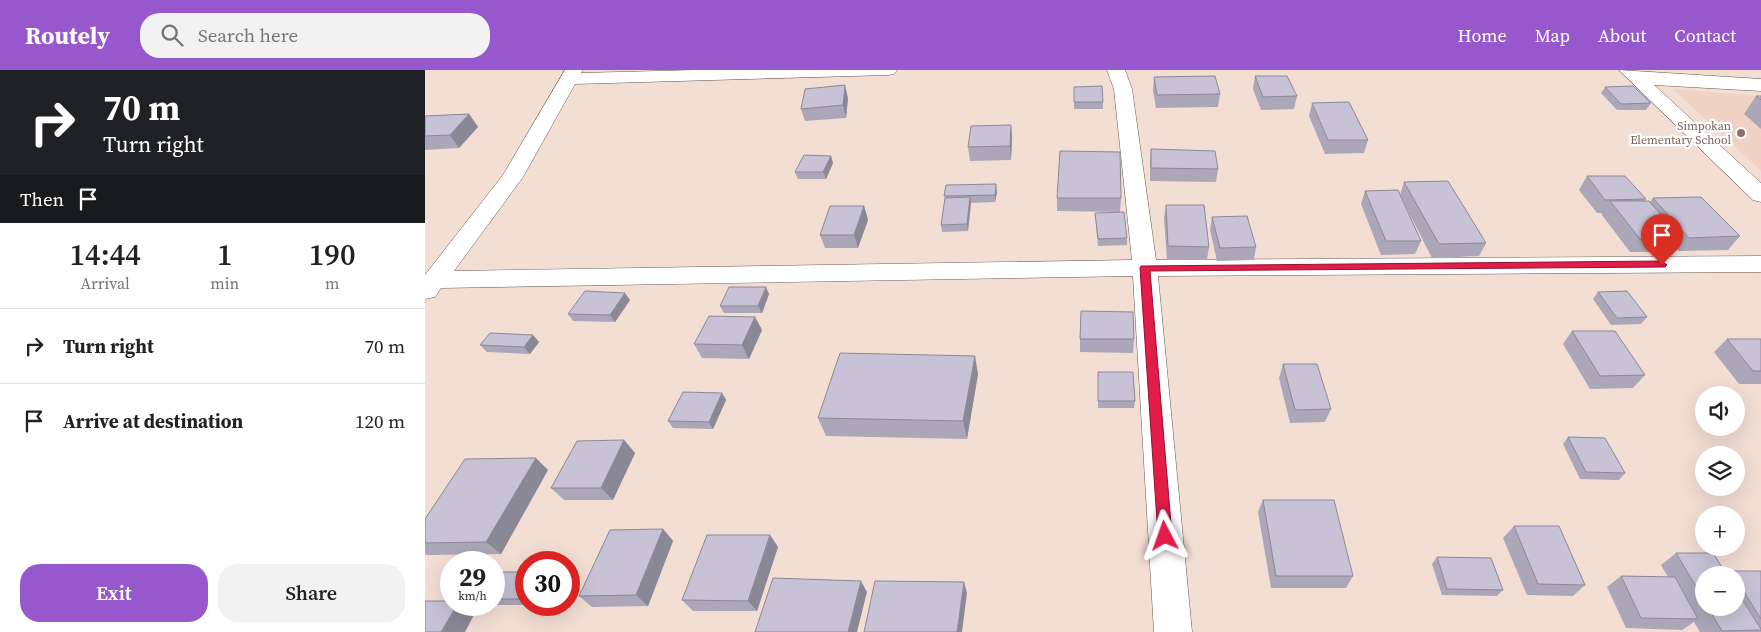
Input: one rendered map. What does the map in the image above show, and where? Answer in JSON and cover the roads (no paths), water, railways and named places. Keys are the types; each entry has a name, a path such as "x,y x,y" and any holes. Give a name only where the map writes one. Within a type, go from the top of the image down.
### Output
{"street":[{"path":"430,286 512,177 572,74 888,70"},
{"path":"1116,70 1123,89 1145,268 1173,632"},
{"path":"1632,74 1761,85"},
{"path":"1632,74 1761,195"},
{"path":"430,286 1145,268 1761,264"}],"place":[{"name":"Simpokan Elementary School","path":"1741,133"}]}
